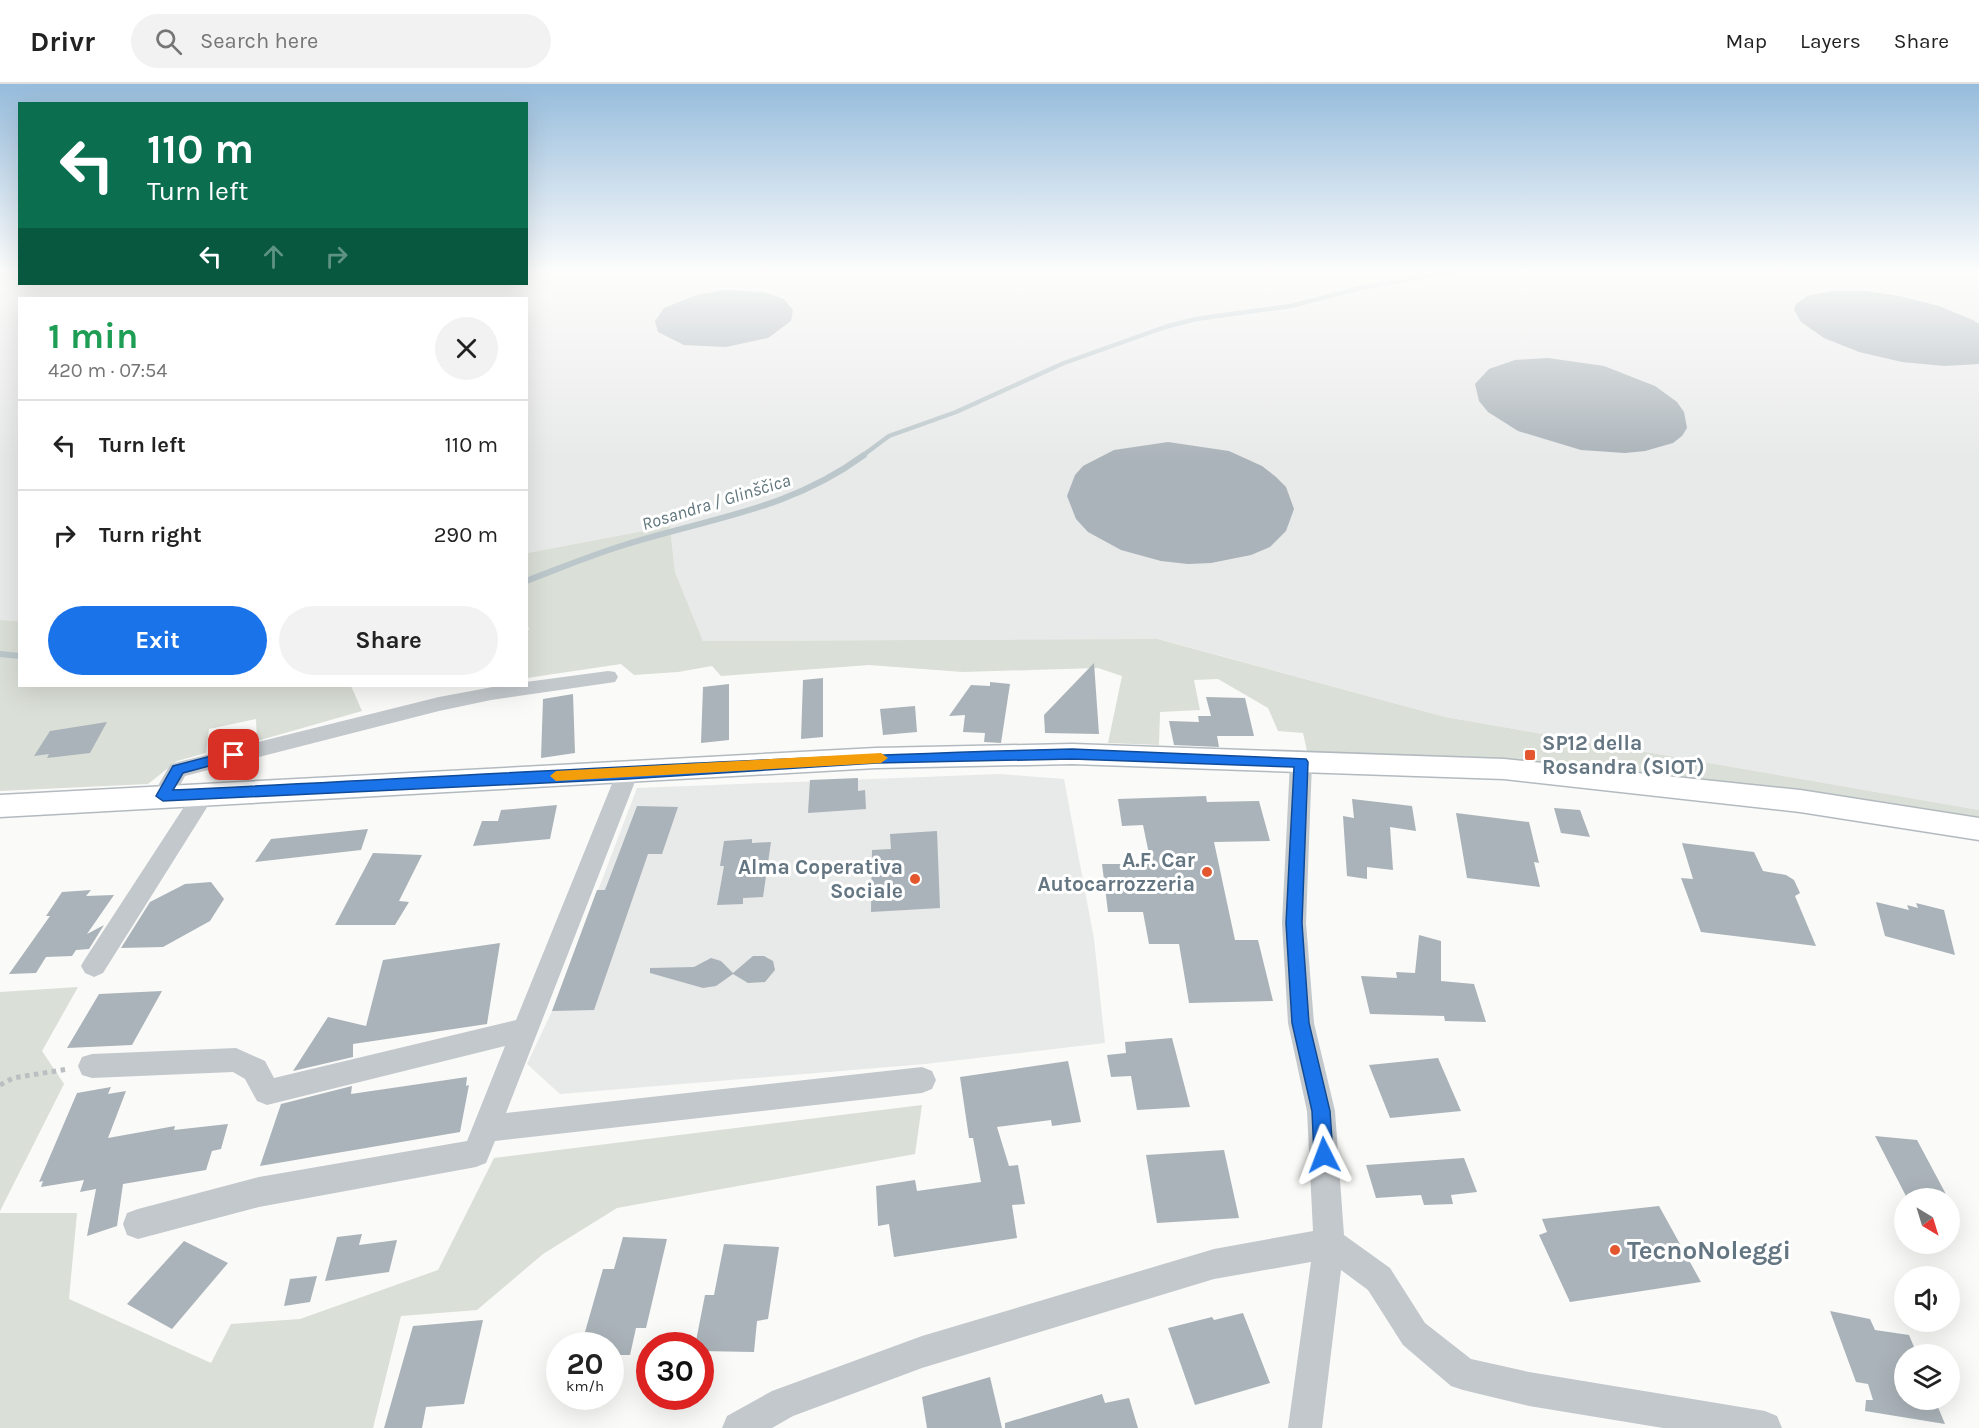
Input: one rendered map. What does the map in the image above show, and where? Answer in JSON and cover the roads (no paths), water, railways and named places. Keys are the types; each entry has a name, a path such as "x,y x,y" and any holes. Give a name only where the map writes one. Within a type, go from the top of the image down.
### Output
{"main road":[{"path":"0,806 204,793 627,774 876,758 1061,754 1504,769 1800,801 1979,828"}],"street":[{"path":"163,796 178,770 490,693 608,677"},
{"path":"1301,762 1294,923 1300,1023 1321,1111 1329,1243 1305,1428"},
{"path":"138,1224 259,1192 476,1153 523,1030 627,774"},
{"path":"94,966 204,793"},
{"path":"92,1066 236,1060 255,1070 267,1092 523,1030"},
{"path":"485,1129 922,1080"},
{"path":"739,1428 784,1403 922,1352 1214,1264 1329,1243 1379,1279 1414,1334 1463,1374 1529,1389 1765,1428"}],"waterway":[{"name":"Rosandra / Glinščica","path":"862,456 889,436 956,412 1064,363 1146,334"},
{"name":"Rosandra / Glinščica","path":"528,580 621,546 777,501 835,474 864,455"},
{"name":"Rosandra / Glinščica","path":"0,654 18,656"}],"place":[{"name":"SP12 della Rosandra (SIOT)","path":"1530,755"},
{"name":"A.F. Car Autocarrozzeria","path":"1207,872"},
{"name":"Alma Coperativa Sociale","path":"915,879"},
{"name":"TecnoNoleggi","path":"1615,1250"}]}
